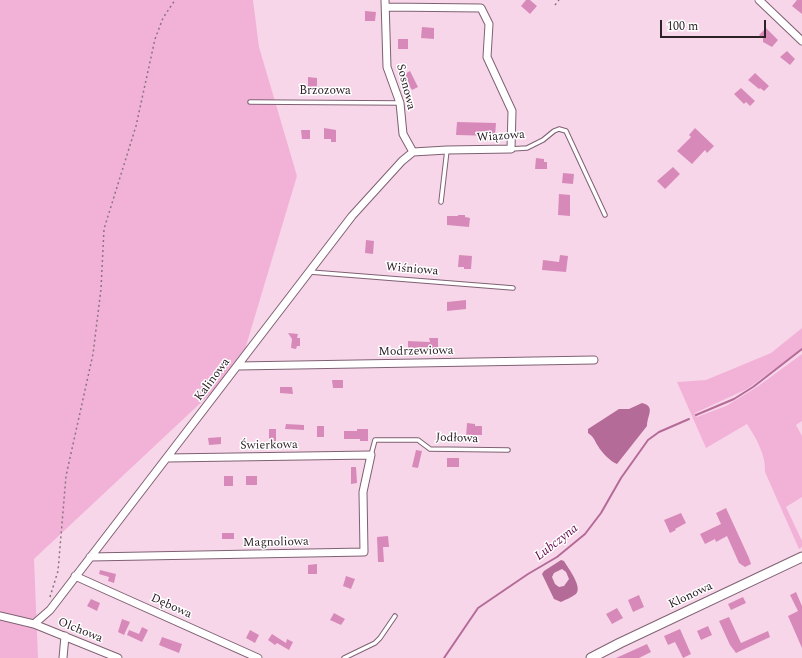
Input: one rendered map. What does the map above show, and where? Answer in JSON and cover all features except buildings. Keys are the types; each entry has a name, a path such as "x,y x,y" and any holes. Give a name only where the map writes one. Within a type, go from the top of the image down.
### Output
{"street":[{"path":"759,0 802,41"},
{"path":"385,3 481,8 489,24 487,57 512,111 511,149"},
{"name":"Sosnowa","path":"385,3 387,67 400,103 403,134 413,152"},
{"name":"Wiązowa","path":"413,152 511,149"},
{"name":"Kalinowa","path":"34,624 50,610 352,216 402,161 413,152"},
{"name":"Modrzewiowa","path":"238,366 594,360"},
{"name":"Świerkowa","path":"167,458 371,455"},
{"name":"Magnoliowa","path":"90,558 364,552 363,492 371,455"},
{"name":"Klonowa","path":"591,658 802,557"},
{"name":"Dębowa","path":"75,576 258,658"},
{"name":"Olchowa","path":"0,616 34,624 118,658"},
{"path":"63,658 65,636"}],"lane":[{"name":"Brzozowa","path":"250,102 400,103"},
{"name":"Wiązowa","path":"511,149 528,148 543,140 558,129 566,131 605,215"},
{"path":"441,202 447,150"},
{"name":"Wiśniowa","path":"310,272 513,288"},
{"name":"Jodłowa","path":"371,455 375,440 418,440 430,449 508,450"},
{"path":"344,658 368,648 375,643 395,616"}],"path":[{"path":"50,600 58,571 66,476 93,354 101,289 104,229 136,126 155,40 163,18 174,0"},
{"path":"555,5 559,0"}],"shaded area":[{"path":"0,0 253,0 259,47 297,176 240,366 34,559 38,658 0,658"},
{"path":"802,328 802,349 747,389 695,413 697,417 726,406 757,387 802,354 802,421 796,425 802,436 802,497 786,507 802,541 802,547 799,549 765,472 764,459 760,447 747,424 706,448 677,382 706,380 771,353"},
{"path":"642,403 649,406 650,409 647,426 617,464 614,463 602,451 588,433 588,429 619,409 629,409"},
{"path":"561,560 564,561 576,582 578,591 576,594 561,602 554,599 542,574 544,571","holes":["562,569 566,572 569,579 564,586 559,587 555,584 552,577 554,573"]}],"waterway":[{"name":"Lubczyna","path":"696,415 734,399 753,387 802,349"},
{"name":"Lubczyna","path":"444,658 478,608 528,574 557,557 585,534 601,513 621,478 648,440 659,432 689,419"}]}
